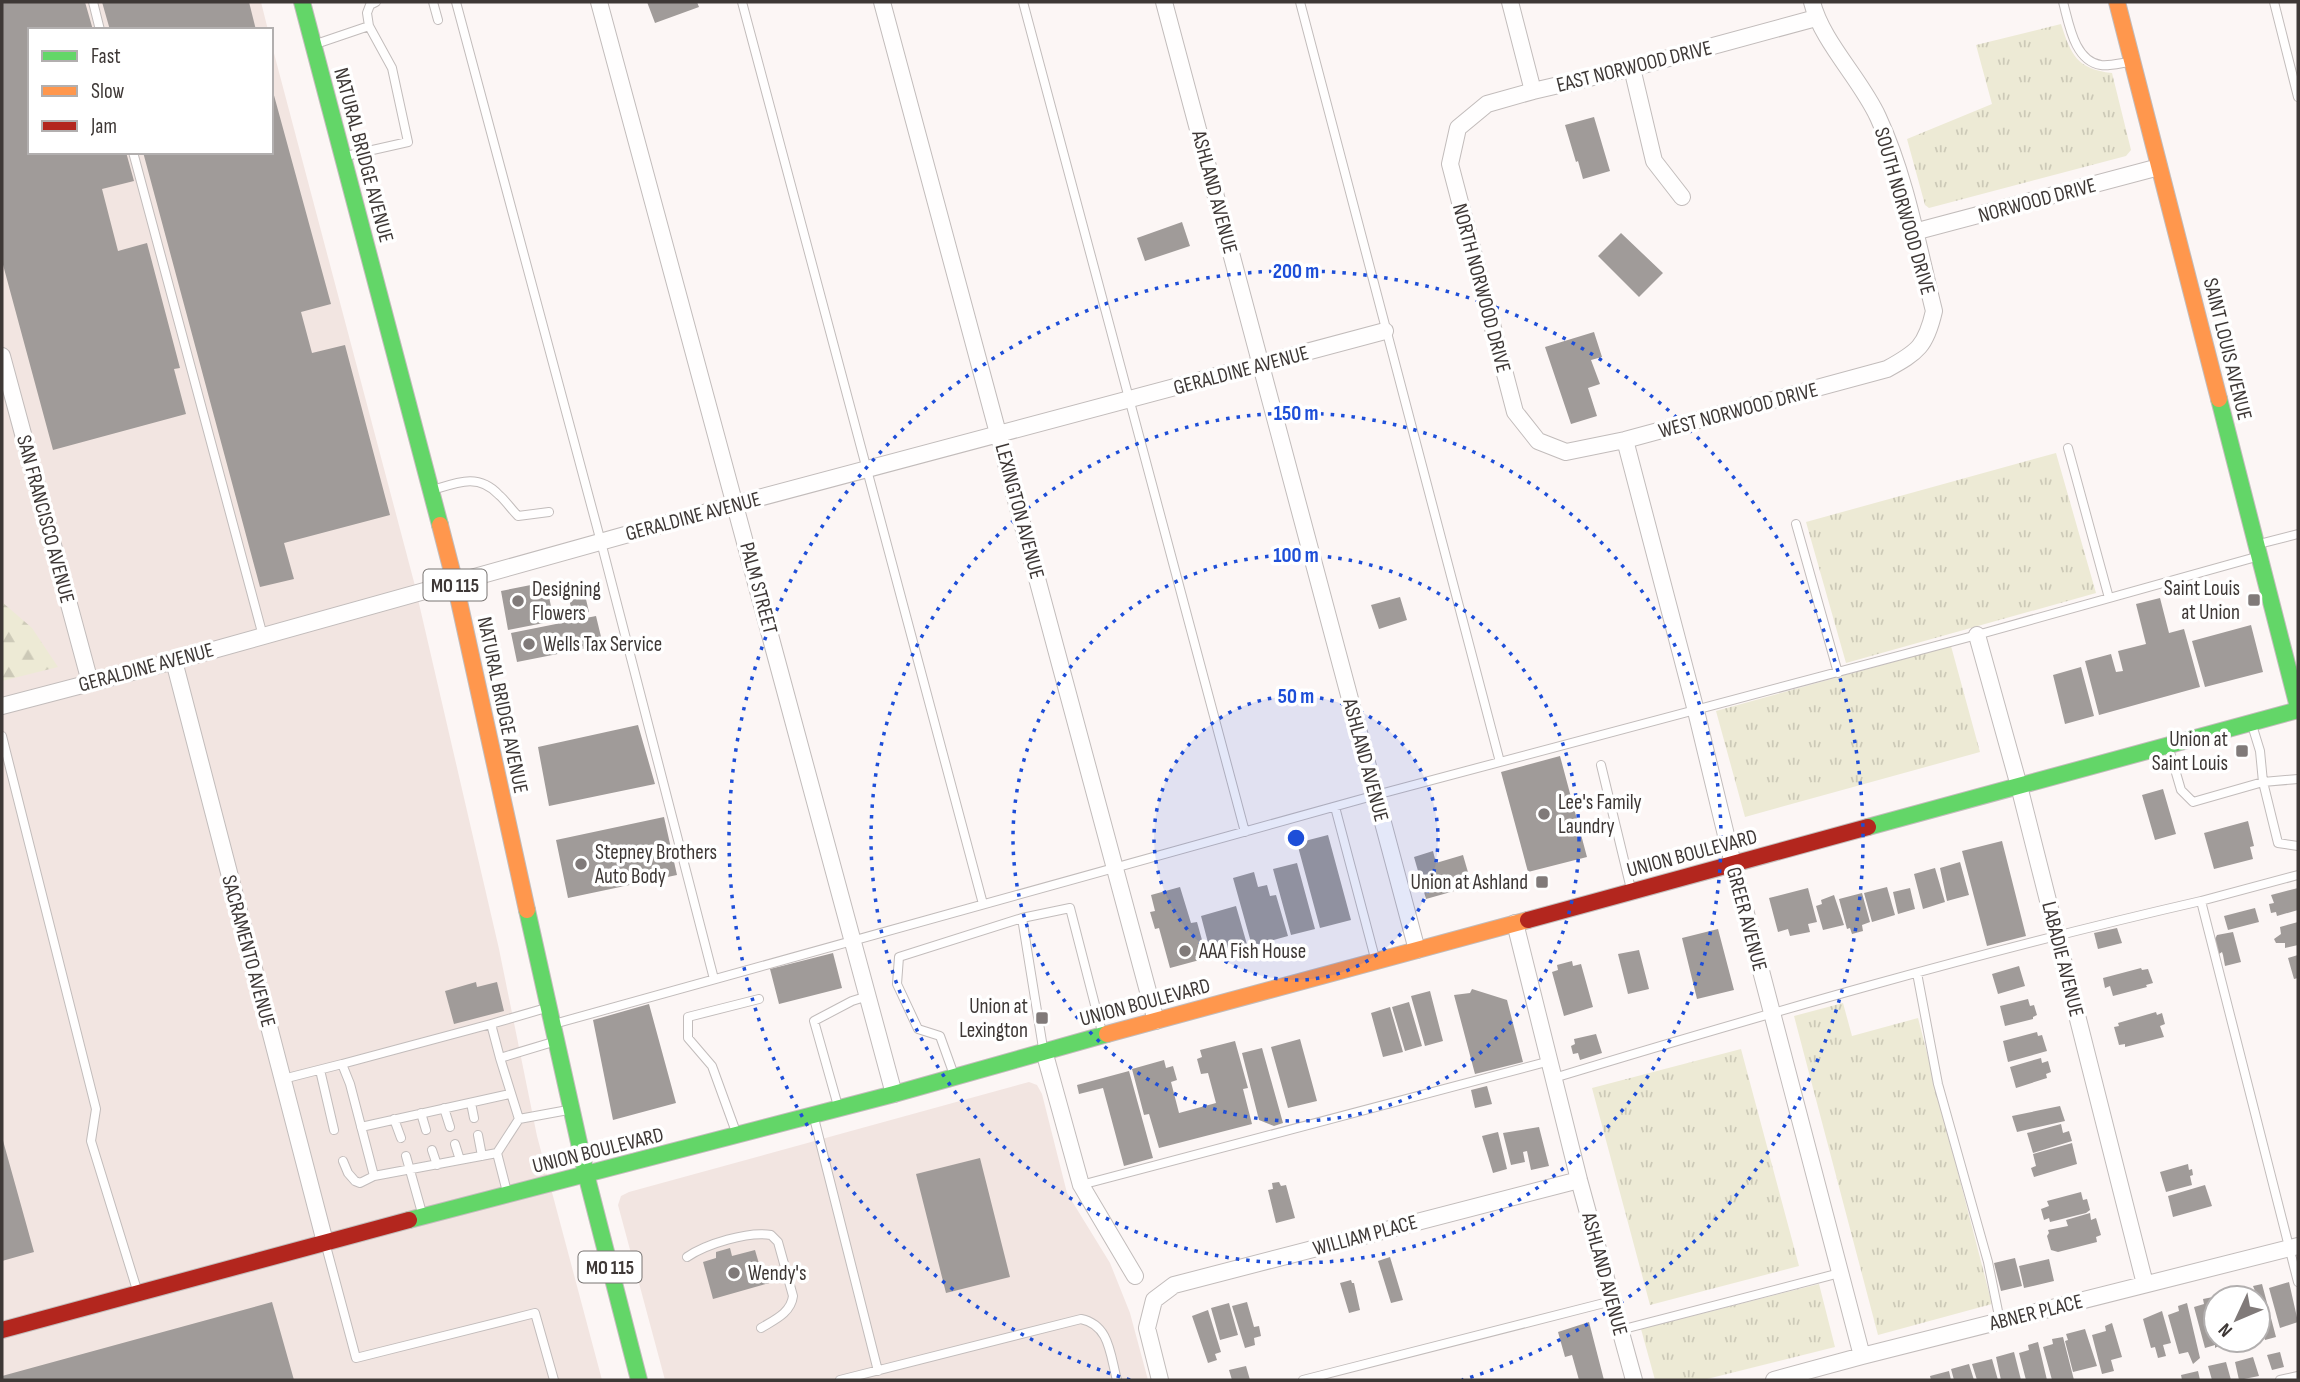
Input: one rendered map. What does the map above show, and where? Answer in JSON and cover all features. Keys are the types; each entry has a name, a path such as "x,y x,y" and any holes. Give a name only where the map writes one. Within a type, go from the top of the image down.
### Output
{"main road":[{"name":"NATURAL BRIDGE AVENUE","path":"302,2 455,583 586,1174 639,1380"},
{"name":"SAINT LOUIS AVENUE","path":"2117,2 2298,709"},
{"name":"UNION BOULEVARD","path":"2,1330 423,1216 839,1109 2298,709"}],"street":[{"name":"PALM STREET","path":"599,2 894,1094"},
{"name":"LEXINGTON AVENUE","path":"882,2 1156,1021"},
{"name":"ASHLAND AVENUE","path":"1164,2 1417,950"},
{"path":"1510,2 1533,91"},
{"path":"1812,2 1816,18"},
{"name":"EAST NORWOOD DRIVE","path":"1458,128 1487,104 1816,18"},
{"name":"SOUTH NORWOOD DRIVE","path":"1816,18 1870,97 1890,143 1934,312 1928,337"},
{"path":"1632,68 1654,161 1682,197"},
{"name":"NORTH NORWOOD DRIVE","path":"1458,128 1450,164 1515,412 1538,441"},
{"name":"NORWOOD DRIVE","path":"1914,232 2159,167"},
{"name":"GERALDINE AVENUE","path":"2,706 174,661 736,504 1385,331"},
{"name":"WEST NORWOOD DRIVE","path":"1538,441 1566,452 1625,440 1887,369 1910,357 1928,337"},
{"name":"SAN FRANCISCO AVENUE","path":"2,356 90,682"},
{"name":"GREER AVENUE","path":"1625,440 1862,1356"},
{"name":"LABADIE AVENUE","path":"1977,635 2019,786 2145,1284"},
{"name":"SACRAMENTO AVENUE","path":"174,661 325,1242"},
{"name":"ASHLAND AVENUE","path":"1515,923 1634,1380"},
{"path":"1044,1051 1081,1185 1135,1276"},
{"name":"WILLIAM PLACE","path":"1160,1380 1147,1328 1154,1300 1174,1285 1580,1180"},
{"name":"ABNER PLACE","path":"1774,1380 2294,1247"}],"lane":[{"path":"93,2 100,28"},
{"path":"343,157 408,142 392,68 369,26 367,13 370,5 376,2"},
{"path":"433,2 438,20"},
{"path":"456,2 601,542 714,979"},
{"path":"742,2 983,904"},
{"path":"1023,2 1245,832"},
{"path":"1300,2 1500,762"},
{"path":"2063,2 2072,38 2088,58 2100,65 2132,61"},
{"path":"2274,2 2298,97"},
{"path":"313,45 369,26"},
{"path":"134,154 262,636"},
{"path":"2068,448 2109,598"},
{"path":"430,491 467,480 477,480 490,486 518,516 549,512"},
{"path":"1796,524 1838,673"},
{"path":"553,1024 1376,795 2109,598 2258,551 2298,534"},
{"path":"2252,723 2278,843 2298,846"},
{"path":"2,736 96,1109 91,1141 138,1293"},
{"path":"2168,746 2181,790 2193,802 2263,782 2298,779"},
{"path":"1601,765 1631,892"},
{"path":"1335,807 1375,961"},
{"path":"1554,1078 1772,1013 2056,934 2201,901 2298,875"},
{"path":"2201,901 2294,1247 2298,1282"},
{"path":"955,1077 940,1036 918,1029 897,984 899,957 1022,918 1069,908 1103,1035"},
{"path":"1022,918 1044,1051"},
{"path":"1917,973 1938,1084 1988,1262 2000,1321"},
{"path":"839,1109 814,1021 852,1001 868,996"},
{"path":"737,1135 712,1066 688,1038 688,1017 759,999"},
{"path":"282,1079 549,1007"},
{"path":"491,1024 519,1119"},
{"path":"500,1058 556,1041"},
{"path":"1081,1185 1550,1061"},
{"path":"342,1064 374,1176"},
{"path":"320,1070 334,1130"},
{"path":"361,1126 510,1094"},
{"path":"471,1103 474,1118"},
{"path":"444,1108 450,1127"},
{"path":"343,1161 355,1181 360,1183 374,1176 497,1153 519,1119 572,1110"},
{"path":"421,1114 426,1130"},
{"path":"813,1115 878,1371"},
{"path":"394,1119 401,1138"},
{"path":"478,1135 482,1156"},
{"path":"455,1144 460,1160"},
{"path":"432,1150 437,1165"},
{"path":"497,1153 508,1194"},
{"path":"406,1156 423,1216"},
{"path":"687,1257 698,1250 751,1234 771,1235 778,1242 793,1296 787,1310 761,1328"},
{"path":"325,1242 356,1358 535,1312 554,1380"},
{"path":"1620,1330 1840,1273"},
{"path":"1303,1380 1613,1301"},
{"path":"840,1380 1081,1319 1091,1321 1102,1328 1117,1380"},
{"path":"2280,1380 2298,1376"}],"shaded area":[{"path":"2,2 261,2 268,28 28,28 28,154 273,154 273,50 414,582 499,949 537,1136 602,1380 2,1380"},
{"path":"1029,1082 1037,1085 1042,1094 1067,1193 1110,1263 1130,1313 1148,1380 665,1380 618,1205 621,1196"}],"green space":[{"path":"2061,24 2077,59 2091,68 2112,73 2131,150 2126,156 1929,208 1925,205 1907,139 1992,104 1976,45"},
{"path":"2056,453 2096,593 1846,663 1806,522"},
{"path":"2,602 32,628 58,667 2,681"},
{"path":"1951,646 1980,752 1745,817 1716,711"},
{"path":"1843,1003 1852,1036 1918,1018 1992,1304 1878,1335 1794,1016"},
{"path":"1741,1049 1799,1266 1650,1305 1592,1088"},
{"path":"1819,1284 1835,1347 1703,1380 1655,1380 1641,1329"}],"building":[{"path":"2,2 85,2 92,28 28,28 28,154 127,154 134,181 102,189 118,251 147,243 180,368 174,369 186,414 53,450 2,261"},
{"path":"102,2 249,2 256,28 109,28"},
{"path":"647,2 697,2 699,7 655,23"},
{"path":"273,92 331,304 301,312 312,353 345,345 390,515 284,543 294,579 260,587 144,154 273,154"},
{"path":"1594,117 1610,171 1583,179 1565,125"},
{"path":"1182,222 1190,246 1145,261 1137,238"},
{"path":"1621,233 1663,273 1639,297 1598,256"},
{"path":"1594,332 1602,357 1591,360 1600,384 1588,388 1597,416 1571,424 1545,347"},
{"path":"546,582 554,621 508,630 501,591"},
{"path":"585,595 589,612 573,616 569,599"},
{"path":"1400,597 1407,620 1379,629 1371,605"},
{"path":"2160,598 2169,633 2184,629 2200,687 2099,715 2085,661 2111,654 2116,672 2123,671 2118,651 2146,644 2136,604"},
{"path":"596,616 603,645 517,662 511,633"},
{"path":"2251,625 2263,672 2205,687 2192,641"},
{"path":"2081,667 2094,716 2065,724 2053,675"},
{"path":"638,725 655,784 549,806 538,747"},
{"name":"Lee's Family Laundry","path":"1560,756 1587,857 1528,872 1501,772"},
{"path":"2163,789 2176,834 2155,840 2142,795"},
{"path":"664,817 677,875 568,898 556,840"},
{"path":"2248,821 2254,846 2250,847 2253,859 2214,869 2204,833"},
{"path":"1328,835 1351,920 1320,928 1297,843"},
{"path":"2002,841 2026,936 1987,946 1962,851"},
{"path":"1433,851 1436,863 1463,855 1472,886 1426,899 1414,857"},
{"path":"1960,862 1969,895 1947,901 1940,868"},
{"path":"1297,863 1315,929 1291,935 1273,869"},
{"path":"1935,868 1945,902 1923,909 1914,874"},
{"path":"1254,872 1258,887 1267,885 1270,896 1276,895 1288,936 1252,946 1233,878"},
{"path":"1180,887 1191,923 1197,922 1207,958 1170,968 1159,928 1155,929 1150,912 1155,911 1151,895"},
{"path":"1887,887 1895,915 1872,922 1864,893"},
{"path":"1808,888 1817,922 1808,924 1810,932 1790,936 1788,929 1778,932 1769,898"},
{"path":"1910,888 1915,909 1898,914 1893,892"},
{"path":"2298,888 2298,910 2277,916 2276,912 2271,913 2269,904 2274,903 2271,895"},
{"path":"1862,893 1870,922 1862,925 1863,931 1852,934 1850,928 1847,929 1839,899"},
{"path":"1834,895 1844,925 1823,930 1816,906 1822,904 1821,900"},
{"path":"1236,906 1248,948 1212,958 1201,916"},
{"path":"2255,908 2259,922 2228,930 2224,916"},
{"path":"2298,922 2298,945 2285,948 2285,943 2276,943 2274,939 2281,934 2280,927"},
{"path":"2117,928 2122,943 2098,949 2094,933"},
{"path":"1718,929 1734,990 1697,999 1682,938"},
{"path":"2233,932 2241,962 2225,966 2215,939 2217,935"},
{"path":"1639,950 1649,989 1628,994 1618,954"},
{"path":"833,953 842,988 779,1004 770,969"},
{"path":"2298,955 2298,978 2294,979 2288,958"},
{"path":"1572,961 1573,966 1581,964 1593,1007 1564,1016 1552,972 1558,970 1557,965"},
{"path":"2019,966 2025,986 1998,994 1992,974"},
{"path":"2141,968 2148,969 2153,983 2146,985 2147,987 2113,996 2110,986 2105,988 2103,978"},
{"path":"476,982 477,987 497,982 504,1011 454,1024 445,991"},
{"path":"1472,989 1507,1000 1523,1062 1475,1074 1454,995 1470,993"},
{"path":"1430,991 1443,1041 1425,1046 1411,996"},
{"path":"2028,999 2030,1006 2034,1005 2037,1015 2033,1019 2005,1026 2000,1006"},
{"path":"1409,1002 1422,1046 1405,1051 1392,1007"},
{"path":"649,1004 676,1103 613,1120 593,1020"},
{"path":"1390,1007 1403,1052 1383,1057 1371,1013"},
{"path":"2156,1012 2157,1015 2162,1013 2165,1024 2160,1026 2164,1037 2125,1047 2125,1044 2119,1045 2114,1027 2119,1026 2118,1023"},
{"path":"2037,1032 2038,1036 2042,1035 2047,1051 2008,1062 2003,1041"},
{"path":"1596,1034 1602,1053 1580,1060 1578,1053 1573,1054 1571,1046 1575,1044 1574,1039"},
{"path":"1300,1039 1317,1101 1288,1108 1271,1047"},
{"path":"1235,1041 1248,1088 1243,1089 1252,1124 1159,1148 1149,1114 1144,1115 1132,1069 1164,1060 1166,1068 1173,1066 1177,1080 1171,1082 1179,1113 1216,1103 1208,1073 1201,1074 1197,1059 1202,1057 1200,1050"},
{"path":"1262,1048 1283,1123 1274,1126 1259,1120 1242,1053"},
{"path":"2041,1058 2042,1063 2048,1061 2051,1072 2046,1074 2047,1078 2016,1088 2010,1067"},
{"path":"1129,1071 1153,1158 1124,1166 1103,1088 1079,1094 1077,1085"},
{"path":"1487,1086 1492,1104 1475,1108 1471,1090"},
{"path":"2060,1106 2065,1121 2017,1132 2012,1116"},
{"path":"2061,1124 2063,1133 2069,1131 2072,1141 2033,1153 2027,1133"},
{"path":"1539,1127 1549,1166 1531,1170 1527,1151 1523,1152 1525,1162 1511,1165 1503,1133"},
{"path":"1498,1132 1507,1169 1493,1173 1482,1136"},
{"path":"2,1137 34,1252 2,1261"},
{"path":"2072,1143 2077,1164 2034,1177 2031,1168 2036,1166 2033,1154"},
{"path":"980,1158 1010,1277 946,1293 916,1174"},
{"path":"2188,1164 2189,1170 2192,1169 2192,1185 2166,1192 2160,1172"},
{"path":"1279,1182 1281,1186 1286,1185 1295,1218 1276,1223 1268,1190 1273,1189 1272,1183"},
{"path":"2205,1185 2212,1206 2173,1217 2168,1196"},
{"path":"2081,1192 2083,1200 2087,1199 2090,1210 2050,1222 2049,1218 2044,1220 2041,1209 2049,1206 2047,1201"},
{"path":"2090,1213 2091,1220 2096,1218 2101,1235 2096,1237 2097,1242 2058,1252 2051,1250 2048,1230 2068,1226 2066,1220"},
{"name":"Wendy's","path":"730,1248 732,1256 755,1250 762,1274 770,1272 773,1282 713,1299 703,1262 716,1258 716,1252"},
{"path":"1390,1257 1403,1300 1391,1303 1378,1261"},
{"path":"2015,1258 2022,1286 2001,1291 1994,1263"},
{"path":"2049,1259 2054,1281 2024,1288 2019,1266"},
{"path":"1351,1280 1360,1310 1349,1313 1340,1283"},
{"path":"2289,1282 2298,1322 2280,1328 2272,1299 2272,1287"},
{"path":"272,1302 294,1380 2,1380 2,1376"},
{"path":"1247,1302 1254,1327 1259,1326 1261,1336 1254,1338 1255,1345 1245,1348 1232,1306"},
{"path":"1229,1303 1238,1335 1220,1340 1211,1308"},
{"path":"2187,1303 2200,1358 2193,1364 2188,1352 2179,1354 2168,1315 2179,1311 2178,1306"},
{"path":"2202,1305 2202,1337 2194,1307"},
{"path":"1208,1310 1221,1352 1215,1354 1217,1360 1208,1363 1192,1316"},
{"path":"2162,1311 2171,1343 2163,1345 2166,1356 2158,1358 2155,1347 2151,1348 2143,1319"},
{"path":"1589,1322 1604,1380 1579,1380 1572,1355 1565,1357 1558,1332"},
{"path":"2272,1322 2276,1337 2272,1338"},
{"path":"2112,1323 2122,1357 2111,1360 2114,1371 2102,1374 2092,1335 2106,1331 2105,1326"},
{"path":"2085,1329 2097,1366 2073,1372 2065,1341 2068,1340 2066,1334"},
{"path":"2063,1337 2074,1380 2052,1380 2043,1347 2053,1344 2052,1339"},
{"path":"2038,1342 2047,1380 2026,1380 2019,1353 2029,1350 2028,1345"},
{"path":"2014,1352 2021,1380 2001,1380 1996,1357"},
{"path":"2280,1352 2284,1367 2272,1370 2267,1355"},
{"path":"2253,1357 2259,1376 2239,1380 2235,1362"},
{"path":"1992,1359 1998,1380 1977,1380 1972,1364"},
{"path":"2226,1362 2231,1380 2212,1380 2208,1366"},
{"path":"1969,1364 1974,1380 1954,1380 1951,1369"},
{"path":"1246,1366 1250,1380 1232,1380 1229,1370"},
{"path":"1949,1371 1951,1380 1931,1380 1930,1376"},
{"path":"2198,1371 2200,1380 2182,1380 2181,1375"}],"traffic: fast":[{"path":"302,2 440,525"},
{"path":"2219,399 2298,707"},
{"path":"1868,827 2298,710"},
{"path":"527,910 586,1174 639,1380"},
{"path":"409,1220 894,1094 1107,1034"}],"traffic: slow":[{"path":"2117,2 2219,399"},
{"path":"440,525 527,910"},
{"path":"1107,1034 1528,920"}],"traffic: jam":[{"path":"1528,920 1868,827"},
{"path":"2,1330 409,1220"}],"place":[{"name":"Saint Louis at Union","path":"2254,600"},
{"name":"Designing Flowers","path":"518,601"},
{"name":"Wells Tax Service","path":"529,644"},
{"name":"Union at Saint Louis","path":"2242,751"},
{"name":"Lee's Family Laundry","path":"1544,814"},
{"name":"Stepney Brothers Auto Body","path":"581,864"},
{"name":"Union at Ashland","path":"1542,882"},
{"name":"AAA Fish House","path":"1185,951"},
{"name":"Union at Lexington","path":"1042,1018"},
{"name":"Wendy's","path":"734,1273"}]}
